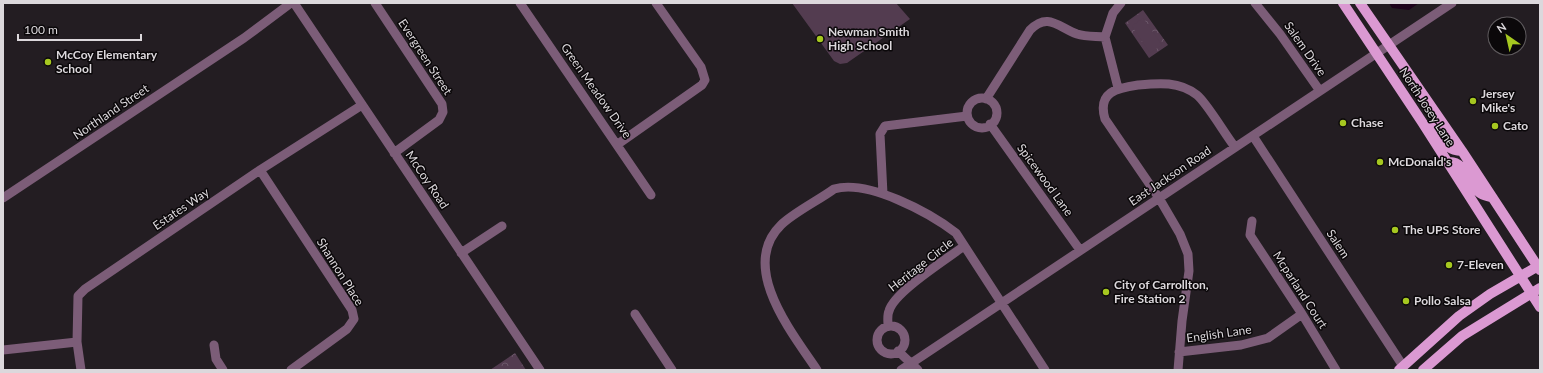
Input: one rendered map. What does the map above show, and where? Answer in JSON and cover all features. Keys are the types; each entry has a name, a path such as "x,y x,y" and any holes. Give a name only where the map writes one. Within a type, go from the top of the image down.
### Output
{"main road":[{"name":"North Josey Lane","path":"1343,3 1448,162 1540,307"},
{"name":"North Josey Lane","path":"1360,3 1390,44 1539,267"},
{"path":"1422,122 1430,124 1447,147 1454,151 1462,151"},
{"path":"1448,162 1453,162 1460,165 1480,194 1493,198"},
{"path":"1403,369 1458,316 1490,294 1539,267"},
{"path":"1423,370 1462,336 1540,288"}],"street":[{"name":"McCoy Road","path":"292,3 540,370"},
{"name":"Northland Street","path":"3,198 244,38 292,3"},
{"name":"Evergreen Street","path":"375,3 442,104 443,112 439,120 394,153"},
{"name":"Green Meadow Drive","path":"520,3 651,194"},
{"path":"618,144 702,85 705,80 702,67 656,3"},
{"path":"1118,88 1105,38 1113,13 1121,3"},
{"name":"Salem Drive","path":"1255,3 1280,34 1320,91"},
{"name":"East Jackson Road","path":"901,370 1452,3"},
{"path":"986,98 1030,30 1037,23 1049,21 1078,34 1105,38"},
{"path":"1178,370 1189,271 1188,254 1180,234 1159,198 1105,120 1104,104 1108,95 1118,88 1164,83 1177,85 1198,96 1235,148"},
{"path":"986,98 996,108 996,117 990,124 982,127 973,124 967,116 970,104 977,99 986,98"},
{"name":"Estates Way","path":"81,370 77,342 78,296 84,289 260,170 362,105"},
{"path":"883,194 880,134 885,126 967,116"},
{"name":"Spicewood Lane","path":"990,124 1080,250"},
{"name":"Salem","path":"1253,136 1403,369"},
{"name":"Shannon Place","path":"260,170 352,310 354,319 347,329 291,370"},
{"path":"817,370 784,322 772,297 765,260 770,242 781,224 834,189 842,187 854,187 883,194 942,222 956,233 1045,370"},
{"name":"Mcparland Court","path":"1252,222 1250,235 1302,314 1336,370"},
{"path":"461,253 502,226"},
{"name":"Heritage Circle","path":"898,351 890,353 879,347 878,334 888,326 888,311 894,301 907,288 964,246"},
{"path":"635,314 672,370"},
{"name":"English Lane","path":"1179,352 1241,345 1268,338 1302,314"},
{"path":"888,326 897,327 903,334 904,344 898,351 918,370"},
{"path":"3,350 77,342"},
{"path":"214,345 216,359 222,370"}],"green space":[{"path":"792,3 896,3 910,19 847,63 840,64 834,61"},
{"path":"1143,10 1168,45 1149,58 1125,23"},
{"path":"1143,18 1162,45 1150,53 1132,26"},
{"path":"515,353 526,370 490,370"}],"shaded area":[{"path":"1389,3 1419,3 1409,10 1392,8"}],"place":[{"name":"Newman Smith High School","path":"820,39"},
{"name":"McCoy Elementary School","path":"48,62"},
{"name":"Jersey Mike's","path":"1473,101"},
{"name":"Chase","path":"1343,123"},
{"name":"Cato","path":"1495,126"},
{"name":"McDonald's","path":"1380,162"},
{"name":"The UPS Store","path":"1395,230"},
{"name":"7-Eleven","path":"1449,265"},
{"name":"City of Carrollton, Fire Station 2","path":"1106,292"},
{"name":"Pollo Salsa","path":"1406,301"}]}
